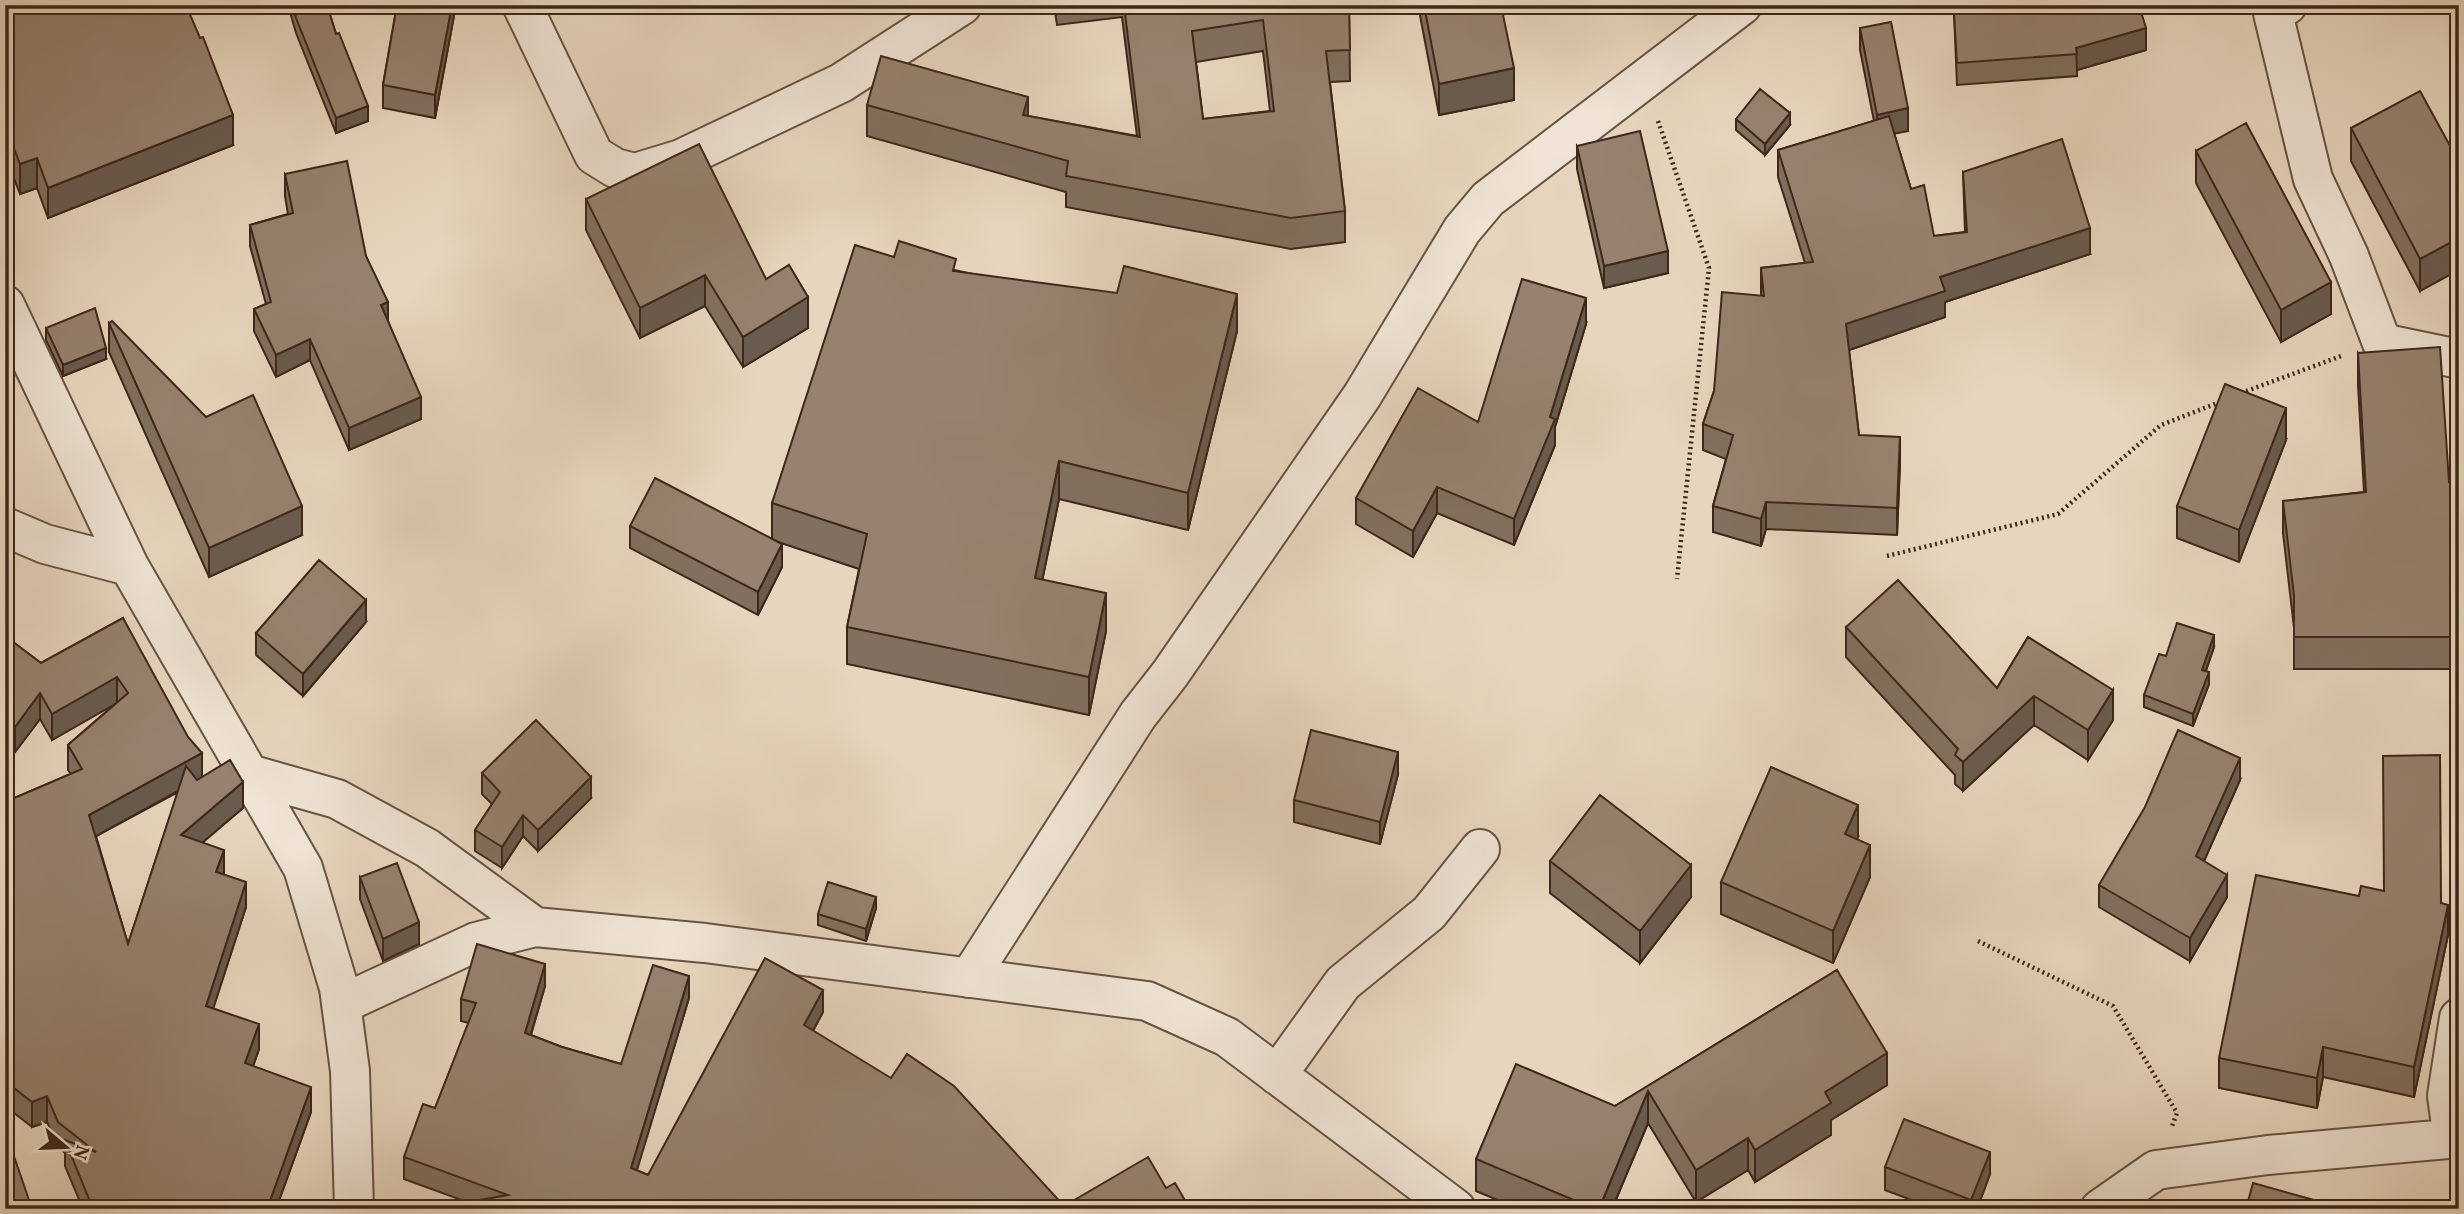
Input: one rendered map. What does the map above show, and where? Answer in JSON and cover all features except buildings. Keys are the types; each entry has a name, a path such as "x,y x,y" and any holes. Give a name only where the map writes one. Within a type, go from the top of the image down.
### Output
{"street":[{"path":"522,5 594,155 615,168 635,173 681,159 841,83 962,5"},
{"path":"969,978 1138,715 1170,674 1362,396 1462,230 1488,199 1742,5"},
{"path":"2287,5 2273,13 2313,179 2349,256 2382,343 2459,359"},
{"path":"5,306 129,566 303,868 342,1004 351,1071 354,1209"},
{"path":"5,527 45,544 129,566"},
{"path":"250,774 337,799 427,848 535,927"},
{"path":"1277,1074 1343,984 1429,913 1480,849"},
{"path":"342,1004 477,942 535,927 705,943 1147,1001 1227,1037 1456,1209"},
{"path":"2100,1209 2156,1170 2267,1155 2456,1139 2447,1096 2459,1018"}],"path":[{"path":"1644,80 1709,268 1677,579"},
{"path":"2238,394 2382,343"},
{"path":"1887,556 2058,514 2161,425 2225,400"},
{"path":"1978,941 2113,1006 2177,1113 2156,1170"}]}
